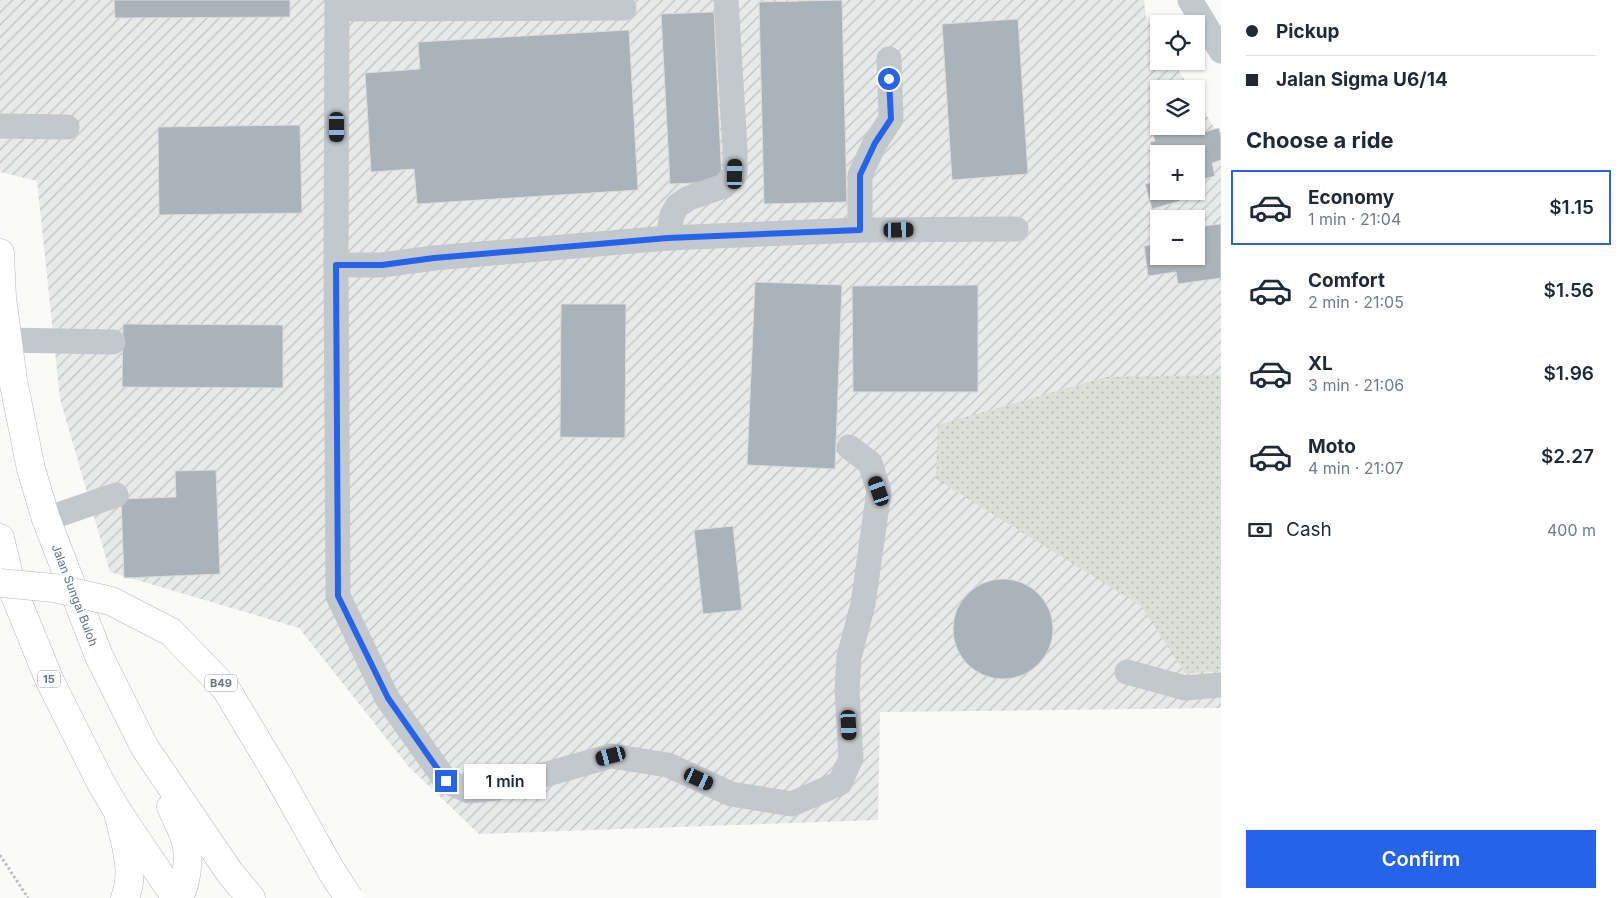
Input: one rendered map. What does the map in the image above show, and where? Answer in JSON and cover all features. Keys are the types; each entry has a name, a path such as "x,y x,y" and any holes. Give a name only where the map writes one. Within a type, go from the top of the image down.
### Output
{"main road":[{"name":"Jalan Sungai Buloh","path":"0,253 2,298 7,340 31,469 46,519 98,656 144,748 230,872 251,898"},
{"name":"15","path":"0,538 12,588 49,679 118,812 178,898"},
{"name":"B49","path":"0,583 54,588 111,601 171,632 226,688 332,872 349,898"},
{"path":"144,748 182,829 187,848 184,890 178,898"},
{"path":"118,812 128,858 129,876 125,898"}],"street":[{"path":"668,238 672,214 677,206 688,198 724,186 735,174 726,0"},
{"path":"1190,0 1221,50"},
{"path":"624,8 337,4 338,596 388,698 446,781 468,791 497,788 611,756 668,765 731,794 792,804 840,783 851,758 848,691 849,657 863,604 879,491 870,463 849,447"},
{"path":"860,230 860,175 875,143 891,119 889,59"},
{"path":"0,126 67,127"},
{"path":"336,265 382,265 434,258 668,238 860,230 1016,229"},
{"path":"7,340 113,342"},
{"path":"46,519 116,495"},
{"path":"1127,672 1185,688 1221,685"}],"path":[{"path":"0,855 28,898"}],"shaded area":[{"path":"0,0 1144,0 1146,17 1150,23 1150,70 1178,70 1185,80 1150,80 1150,135 1205,135 1205,113 1221,138 1221,708 880,712 878,820 479,834 409,767 299,628 110,572 60,399 37,181 0,172"},
{"path":"1221,375 1221,671 1185,673 1141,606 936,479 938,425 1106,377"}],"building":[{"path":"114,0 290,0 290,17 115,18"},
{"path":"842,0 847,202 764,204 759,2"},
{"path":"714,12 722,182 670,184 661,14"},
{"path":"1018,19 1028,174 952,180 942,24"},
{"path":"629,30 638,190 417,204 414,169 371,172 365,73 420,69 418,42"},
{"path":"300,125 302,213 159,215 158,127"},
{"path":"1219,128 1221,160 1212,163 1215,176 1205,179 1205,145 1151,145 1150,142 1155,141 1153,135 1205,135 1205,132"},
{"path":"1150,183 1150,200 1180,201 1152,209 1145,184"},
{"path":"1221,224 1221,278 1178,284 1176,272 1148,276 1144,246 1150,245 1150,265 1205,265 1205,226"},
{"path":"755,282 842,285 835,469 747,465"},
{"path":"978,285 978,392 853,392 852,286"},
{"path":"561,304 626,304 625,438 560,437"},
{"path":"123,324 283,325 283,388 122,387"},
{"path":"216,470 220,574 124,578 121,499 176,497 175,471"},
{"path":"733,526 742,610 703,614 694,530"},
{"path":"993,579 1013,579 1022,582 1039,593 1050,610 1053,619 1053,639 1050,648 1039,665 1022,676 1013,679 993,679 975,671 961,657 953,639 953,619 961,601 975,587"}],"route":[{"path":"446,781 388,698 338,596 336,265 382,265 434,258 668,238 860,230 860,175 875,143 891,119 889,79"}]}
